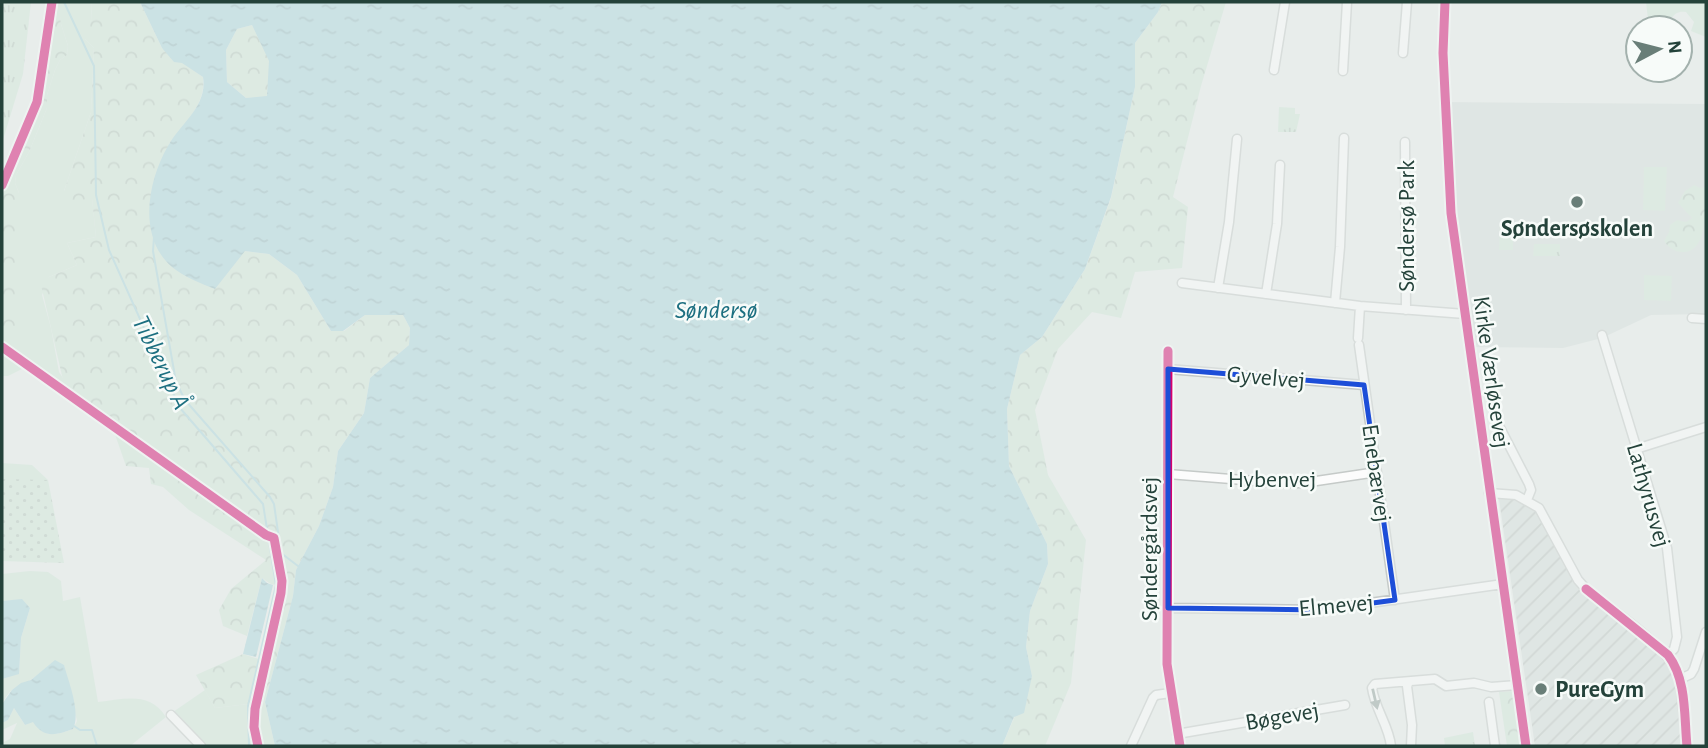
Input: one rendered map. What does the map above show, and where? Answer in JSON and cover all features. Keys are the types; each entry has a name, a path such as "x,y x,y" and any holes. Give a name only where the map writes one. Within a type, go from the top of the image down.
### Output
{"street":[{"path":"1274,70 1285,2"},
{"path":"1343,71 1347,2"},
{"path":"1403,53 1407,2"},
{"name":"Kirke Værløsevej","path":"1446,2 1443,53 1451,213 1526,746"},
{"path":"1335,303 1340,247 1343,138"},
{"path":"1218,288 1229,222 1237,139"},
{"name":"Søndersø Park","path":"1405,142 1406,310"},
{"path":"1266,294 1277,224 1280,165"},
{"name":"Søndersø Park","path":"1182,283 1360,306 1465,314"},
{"name":"Enebærvej","path":"1360,306 1359,342 1364,385 1395,600"},
{"path":"1692,318 1706,319"},
{"name":"Lathyrusvej","path":"1602,335 1667,548 1676,637 1674,649 1668,655"},
{"name":"Søndergårdsvej","path":"1168,351 1167,664 1180,746"},
{"name":"Gyvelvej","path":"1168,369 1364,385"},
{"path":"1494,415 1529,484 1530,494 1527,499"},
{"path":"1636,449 1706,427"},
{"name":"Hybenvej","path":"1168,474 1280,484 1377,472"},
{"path":"1489,493 1516,495 1527,499 1538,508 1578,580 1668,655 1678,670 1680,679 1688,746"},
{"name":"Elmevej","path":"1168,608 1321,610 1503,584"},
{"path":"1680,679 1687,677 1694,669 1706,632"},
{"path":"1391,746 1373,698 1372,688 1375,684 1435,679 1446,686 1474,683 1492,687 1517,685"},
{"path":"1409,682 1407,686 1412,724 1410,746"},
{"path":"1131,746 1153,698 1171,693"},
{"path":"1489,702 1495,746"},
{"name":"Bøgevej","path":"1177,734 1345,705"},
{"path":"171,715 201,746"}],"highlighted area":[{"path":"1168,369 1364,385 1395,600 1321,610 1168,608"}],"shaded area":[{"name":"Søndersøskolen","path":"1440,102 1706,104 1706,314 1651,315 1602,338 1563,348 1470,347 1451,246"},
{"path":"1499,499 1511,499 1527,504 1536,512 1578,588 1665,659 1676,681 1683,746 1535,746"}],"green space":[{"path":"2,2 31,2 23,74 2,143"},
{"path":"48,2 92,2 91,21 85,39 94,48 91,112 64,191 81,199 92,198 96,237 67,243 77,265 49,277 42,295 59,372 73,393 32,364 8,376 2,376 2,342 19,354 19,193 15,183 16,175 29,152 47,108 47,95 55,70 60,60 67,55 68,46 58,4"},
{"path":"92,2 140,2 162,48 203,77 198,105 169,144 245,251 269,254 297,275 331,331 344,331 365,315 403,315 410,328 409,345 370,378 364,413 338,451 333,487 319,526 296,570 293,596 265,702 215,708 196,675 243,654 268,662 285,583 272,584 262,578 247,636 223,626 219,610 231,589 266,560 189,510 163,487 151,484 149,468 126,466 110,420 73,393 63,380 41,285 49,277 77,265 67,243 96,237 92,199 65,201 64,191 91,112 94,48 85,39 82,30 91,21"},
{"path":"1162,2 1226,2 1173,197 1188,207 1182,268 1135,272 1121,318 1092,312 1058,349 1035,410 1048,475 1086,540 1071,683 1045,746 1002,746 1032,676 1026,647 1030,611 1048,564 1047,544 1009,466 1007,409 1020,355 1042,337 1085,269 1111,198 1135,87 1135,43 1158,12"},
{"path":"1646,2 1706,2 1706,37 1694,32 1694,14 1647,14"},
{"path":"59,4 61,24 68,46 67,55 60,60 55,70 47,95 47,108 29,152 16,175 15,183 19,193 19,354 2,342 2,197 40,101 56,5"},
{"path":"252,25 270,61 267,97 246,98 227,82 226,50 237,29"},
{"path":"1279,107 1295,108 1295,114 1300,114 1296,132 1278,132"},
{"path":"1644,167 1667,167 1665,211 1643,210"},
{"path":"1694,185 1706,187 1704,228 1697,246 1690,251 1676,251 1664,241 1670,225 1677,220 1686,222 1692,218 1678,203 1685,191"},
{"path":"1500,223 1513,223 1513,250 1499,250"},
{"path":"1534,244 1560,244 1560,256 1533,256"},
{"path":"1644,275 1672,276 1671,301 1644,300"},
{"path":"2,463 32,465 48,480 2,480"},
{"path":"2,479 48,480 64,563 2,561"},
{"path":"48,572 61,581 63,601 80,597 98,702 144,700 160,709 166,717 130,746 2,746 2,743 10,739 17,723 2,730 2,723 8,720 14,708 25,725 33,721 46,733 56,734 73,729 77,721 64,666 55,661 12,691 2,704 2,679 19,673 21,638 30,608 21,600 2,601 2,574"},
{"path":"205,690 215,708 265,702 275,746 206,746 173,712"},
{"path":"1513,691 1521,746 1507,746 1499,692"},
{"path":"1473,732 1475,746 1445,746 1444,738"}],"water":[{"name":"Søndersø","path":"140,2 1162,2 1158,12 1135,43 1135,87 1111,197 1085,269 1042,337 1020,355 1007,409 1009,466 1047,544 1048,564 1030,611 1026,647 1032,676 1024,713 1014,717 1002,746 275,746 265,702 293,596 296,570 319,526 333,487 338,451 364,413 370,378 409,345 410,328 403,315 365,315 343,331 331,331 297,275 269,254 245,251 215,289 182,274 161,255 150,224 149,208 155,175 168,146 197,106 203,87 203,77 182,63 174,62 162,48","holes":["252,25 269,61 267,96 246,98 227,82 226,50 237,29"]},
{"path":"262,578 273,585 256,657 243,654"},
{"path":"22,599 30,608 21,638 19,674 2,679 2,601"},
{"path":"55,660 64,665 71,689 76,715 73,729 56,734 46,733 33,722 25,725 14,708 8,720 2,723 2,704 12,690 31,680"}],"waterway":[{"name":"Tibberup Å","path":"64,2 94,66 96,195 109,250 180,408 263,504 276,585 248,706 249,746"},
{"path":"154,237 153,251 176,382 185,400 270,497 274,504 281,553 298,566"},
{"path":"74,726 80,730 92,730 97,746"}],"cycle path":[{"path":"2,185 37,102 52,2"},
{"path":"1445,2 1443,53 1451,213 1526,746"},
{"path":"2,347 266,535 274,538 282,581 255,709 254,727 258,746"},
{"path":"1168,351 1167,664 1180,746"},
{"path":"1586,589 1668,655 1682,687 1687,746"}],"place":[{"name":"Søndersøskolen","path":"1577,202"},
{"name":"PureGym","path":"1541,689"}]}
